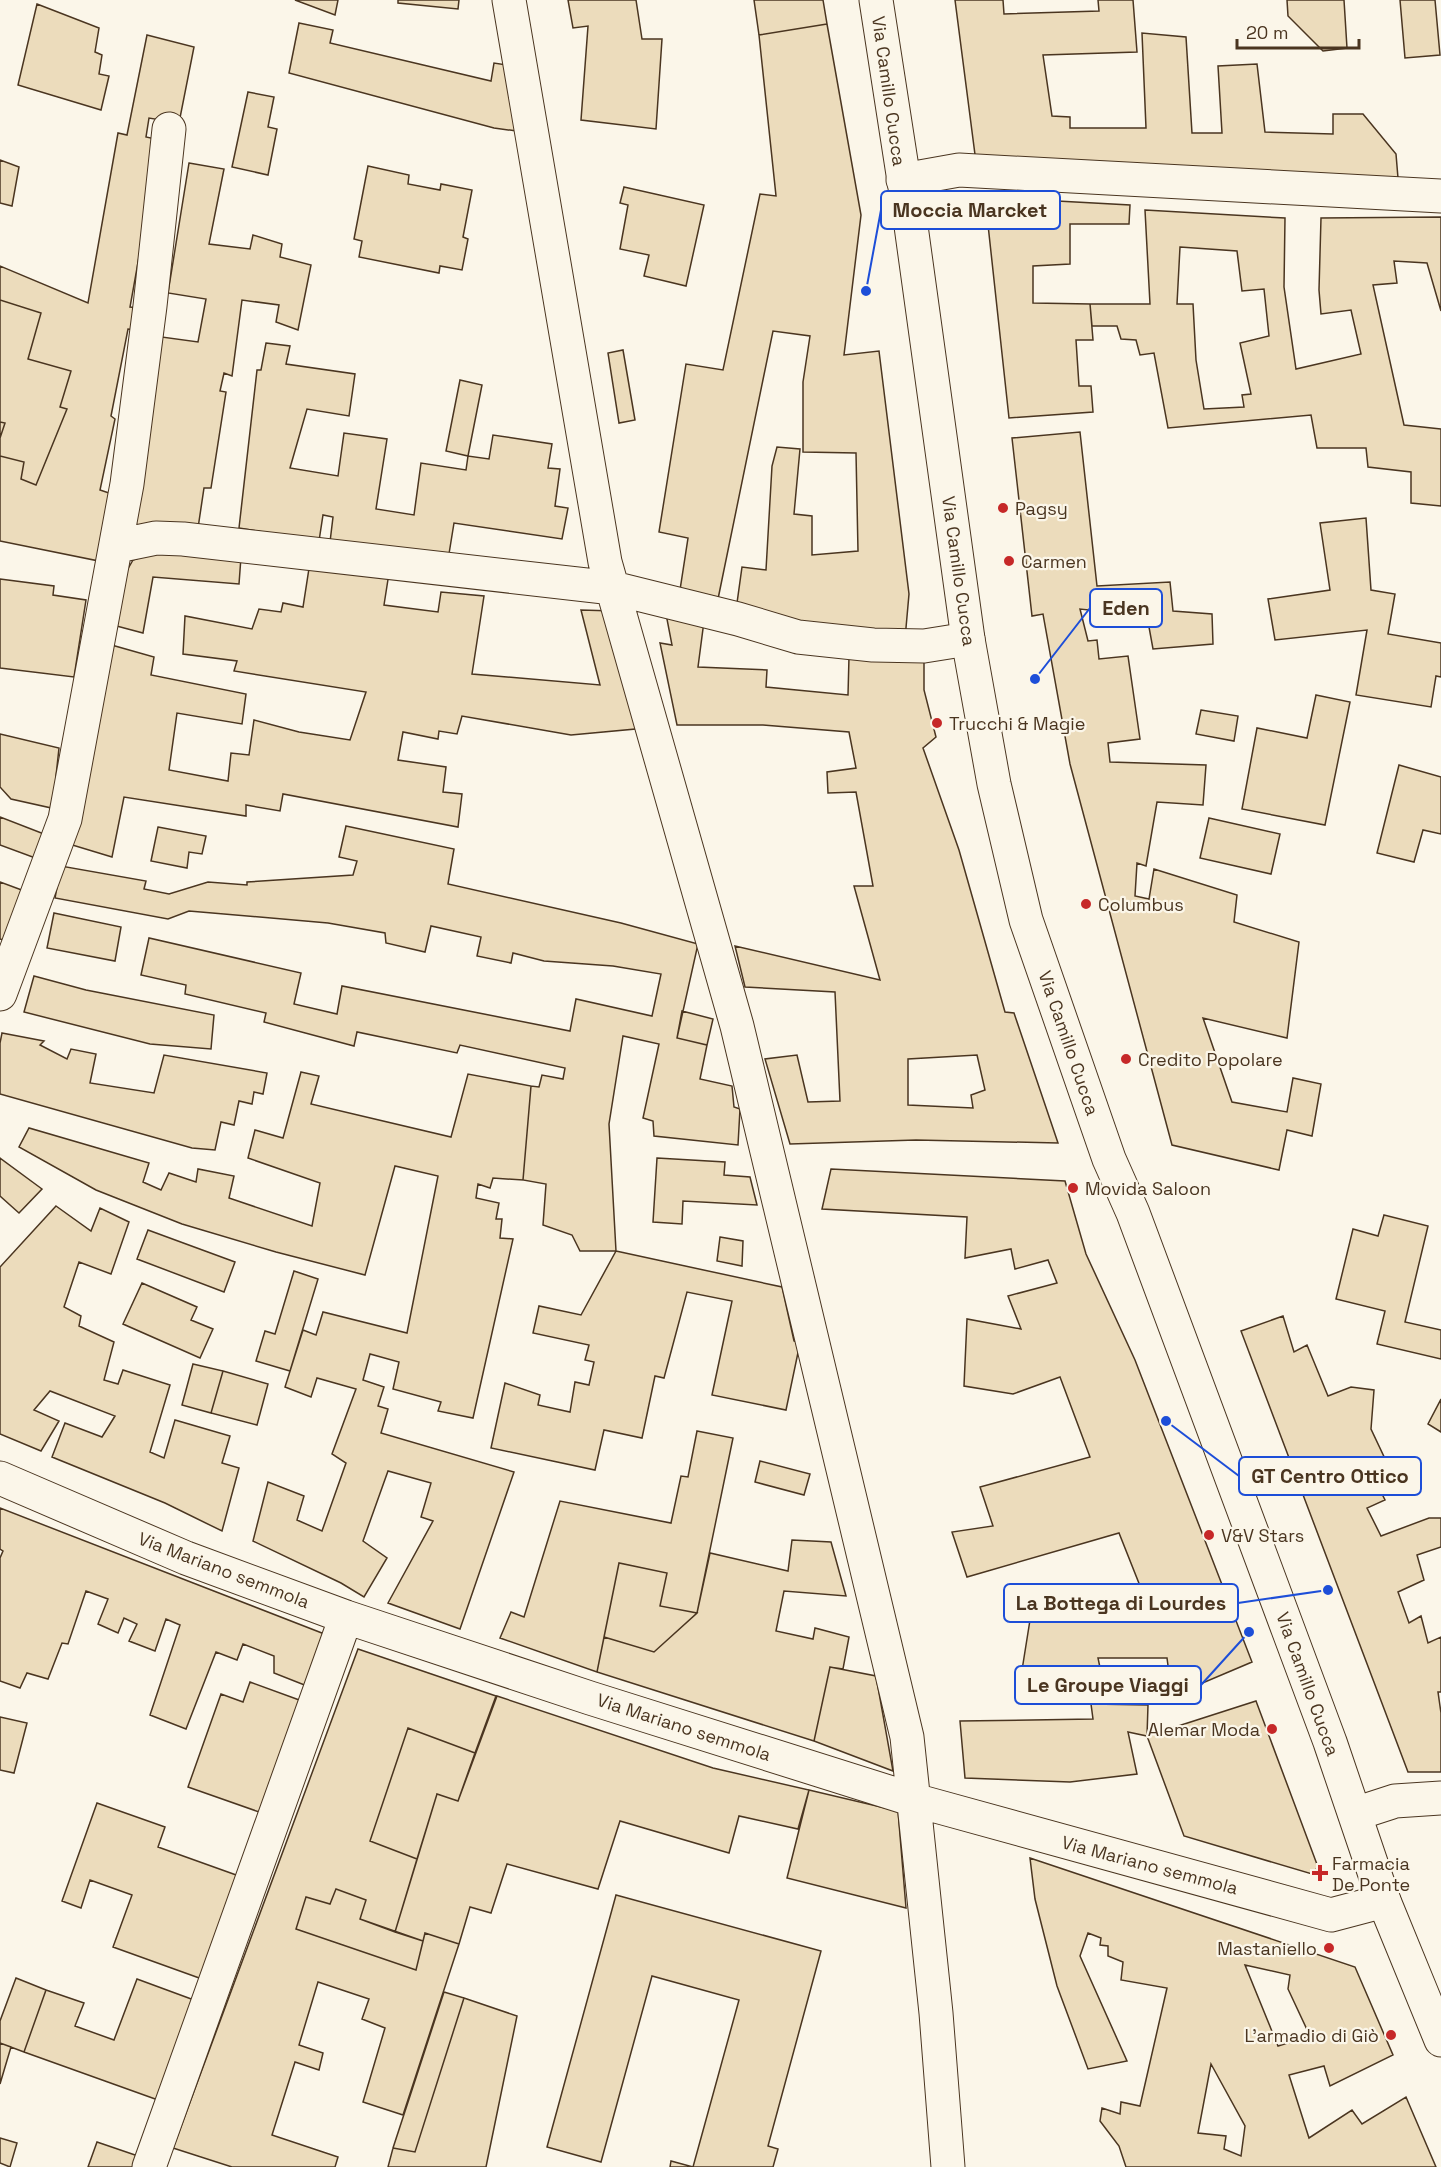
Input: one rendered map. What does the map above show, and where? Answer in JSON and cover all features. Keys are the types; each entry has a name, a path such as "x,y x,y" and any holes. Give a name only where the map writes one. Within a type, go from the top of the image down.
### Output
{"street":[{"path":"509,0 605,562 737,1026 907,1737 936,2013 948,2167"},
{"name":"Via Camillo Cucca","path":"876,0 911,226 968,639 994,784 1026,920 1109,1159 1133,1213 1355,1814 1384,1901 1441,2040"},
{"path":"0,994 65,819 129,472 169,129"},
{"path":"903,180 959,170 1441,196"},
{"path":"117,546 156,538 183,539 613,588 738,619 798,637 873,645 914,646 968,639"},
{"name":"Via Mariano semmola","path":"0,1478 186,1558 346,1617 591,1698 914,1800 1331,1915 1384,1901"},
{"path":"149,2167 346,1617"},
{"path":"1355,1814 1395,1801 1441,1798"}],"building":[{"path":"295,0 338,0 335,15"},
{"path":"398,0 459,0 458,9 398,3"},
{"path":"568,0 636,0 642,39 662,39 656,129 581,120 588,26 573,28"},
{"path":"754,0 823,0 827,24 759,35"},
{"path":"955,0 1003,0 1004,14 1099,11 1098,0 1133,0 1137,52 1043,55 1052,116 1070,117 1070,128 1146,128 1142,33 1186,37 1192,133 1222,133 1218,66 1257,64 1265,132 1333,134 1333,114 1363,114 1396,154 1398,178 977,170"},
{"path":"1287,0 1344,0 1347,48 1323,51 1288,16"},
{"path":"1400,0 1435,0 1440,55 1405,58"},
{"path":"37,4 99,28 95,52 102,55 99,74 109,76 101,110 18,85"},
{"path":"299,23 333,30 330,43 491,81 494,63 514,66 524,132 494,128 289,73"},
{"path":"827,24 861,215 844,355 879,351 909,594 905,639 780,620 737,603 742,567 766,570 772,466 777,447 800,449 794,514 812,516 812,555 858,551 856,453 803,452 803,382 810,336 773,331 718,599 680,590 688,538 659,532 686,364 723,370 760,194 776,196 759,35"},
{"path":"147,35 194,47 179,123 149,118 146,137 160,140 130,307 141,308 137,330 128,329 111,416 115,419 100,490 115,495 99,561 0,541 0,456 24,462 21,479 36,485 67,409 60,407 71,371 28,359 41,313 0,300 0,266 88,303 118,133 127,135"},
{"path":"248,92 274,97 268,127 277,129 268,175 232,167"},
{"path":"0,160 19,167 12,206 0,203"},
{"path":"189,163 224,169 209,244 250,249 253,235 282,244 280,257 311,265 298,330 276,322 279,305 242,300 232,376 224,373 220,391 226,392 211,488 204,488 198,528 125,527 162,337 198,342 206,299 168,293"},
{"path":"368,166 409,175 408,184 440,190 441,184 472,190 463,237 468,239 462,270 440,266 439,273 359,257 362,241 354,239"},
{"path":"624,187 704,205 686,286 644,276 649,255 620,249 628,205 620,203"},
{"path":"985,197 1130,205 1129,224 1070,224 1070,264 1033,266 1033,303 1090,304 1093,340 1076,340 1079,386 1091,386 1093,412 1009,418"},
{"path":"1145,210 1285,218 1284,287 1296,369 1361,354 1351,310 1321,314 1319,290 1321,218 1441,217 1441,311 1427,263 1394,261 1397,283 1373,285 1404,425 1441,429 1441,506 1411,503 1411,472 1368,467 1366,448 1317,448 1311,415 1168,428 1154,353 1140,355 1136,340 1121,339 1117,326 1092,326 1090,304 1150,304","holes":["1180,247 1237,251 1242,291 1264,289 1269,336 1240,343 1251,394 1242,395 1244,407 1204,409 1196,360 1193,304 1177,304"]},
{"path":"0,300 41,313 28,359 71,371 60,407 67,409 36,485 21,479 24,462 0,456 0,438 5,423 0,422"},
{"path":"266,343 290,346 286,364 355,374 349,416 307,409 290,468 338,476 344,433 387,439 376,509 414,515 421,463 466,470 468,456 489,459 493,435 552,444 548,468 560,469 555,506 568,508 562,539 454,523 448,560 330,542 333,517 323,515 319,541 239,528 257,370 261,370"},
{"path":"623,350 635,420 619,423 608,353"},
{"path":"460,380 482,385 468,456 446,451"},
{"path":"0,422 5,423 0,438"},
{"path":"1080,432 1097,586 1170,582 1173,611 1212,614 1213,644 1153,649 1147,616 1080,609 1088,641 1097,640 1099,659 1128,656 1140,739 1108,743 1110,762 1206,765 1203,805 1157,802 1146,866 1137,863 1135,896 1149,899 1154,869 1237,895 1234,922 1299,942 1287,1038 1203,1018 1232,1102 1287,1112 1293,1078 1321,1084 1312,1136 1287,1130 1279,1170 1172,1145 1070,764 1043,614 1032,616 1012,438"},
{"path":"1366,518 1371,590 1395,594 1388,634 1441,643 1441,677 1436,676 1431,707 1356,695 1367,630 1275,640 1268,599 1330,590 1320,523"},
{"path":"167,548 241,557 239,584 153,577 143,633 109,624 121,581 133,560"},
{"path":"310,562 389,573 384,605 438,612 441,592 484,596 472,674 600,685 581,610 614,611 646,728 571,735 462,716 457,734 439,731 438,739 403,732 398,760 446,767 443,792 462,794 458,827 283,794 280,811 246,805 246,816 124,797 112,857 69,844 108,644 154,657 151,675 246,694 242,724 177,713 169,770 228,781 231,753 249,755 254,720 299,732 350,740 366,692 234,671 237,661 183,654 185,616 252,629 259,609 281,612 283,603 303,607"},
{"path":"0,579 54,586 53,595 86,600 74,677 0,668"},
{"path":"666,614 704,621 698,667 767,670 766,687 848,695 849,657 924,655 924,690 936,737 923,748 959,850 1005,1012 1014,1013 1058,1143 916,1140 790,1144 765,1059 797,1055 808,1102 840,1101 835,992 745,987 735,946 880,980 854,886 873,886 856,792 828,793 827,772 856,768 849,732 763,725 677,725 660,643 672,645","holes":["977,1055 985,1090 971,1095 973,1108 908,1105 908,1059"]},
{"path":"1316,695 1350,702 1325,825 1242,809 1257,728 1307,738"},
{"path":"1201,710 1238,716 1234,741 1196,734"},
{"path":"0,734 59,748 56,776 63,779 56,809 11,799 0,787"},
{"path":"1399,765 1441,777 1441,834 1423,830 1414,862 1377,853"},
{"path":"0,817 44,834 38,859 0,845"},
{"path":"1209,818 1280,834 1271,874 1200,858"},
{"path":"346,826 454,849 448,884 621,923 698,944 677,1038 707,1045 700,1079 732,1086 734,1107 740,1109 738,1145 654,1136 653,1121 643,1118 659,1044 623,1036 609,1124 616,1251 580,1251 572,1235 543,1225 546,1184 523,1180 531,1086 539,1087 542,1075 563,1079 565,1068 460,1045 457,1053 357,1032 354,1046 264,1022 266,1013 185,994 186,985 141,975 149,938 301,973 294,1004 337,1014 342,986 570,1031 576,999 652,1016 661,974 613,966 544,961 513,953 511,963 477,956 481,937 431,926 425,952 386,943 385,933 328,923 189,911 168,919 55,898 61,866 146,881 144,889 169,894 208,882 247,885 247,882 353,875 357,861 339,857"},
{"path":"158,827 206,836 202,854 189,852 187,868 151,861"},
{"path":"0,882 27,892 6,941 0,939"},
{"path":"54,913 121,927 115,961 47,948"},
{"path":"34,976 86,990 214,1015 211,1049 150,1044 24,1012"},
{"path":"682,1011 713,1019 707,1045 677,1038"},
{"path":"2,1033 44,1041 40,1045 67,1059 71,1049 96,1054 90,1083 154,1093 164,1055 267,1073 263,1094 254,1092 252,1104 239,1101 234,1125 221,1122 215,1150 192,1148 0,1094"},
{"path":"301,1072 319,1076 311,1104 451,1137 468,1074 531,1086 523,1180 493,1178 490,1188 478,1184 476,1198 499,1203 496,1219 502,1219 500,1238 513,1239 473,1418 438,1411 441,1402 393,1389 399,1362 370,1354 363,1380 384,1387 378,1406 388,1409 381,1433 514,1472 460,1629 388,1603 433,1521 421,1517 431,1483 388,1471 363,1541 387,1558 364,1597 341,1583 253,1541 268,1482 304,1496 297,1520 322,1531 346,1463 332,1454 356,1389 317,1378 311,1397 285,1387 303,1330 316,1335 323,1312 407,1333 438,1176 395,1166 365,1275 182,1224 96,1190 19,1147 29,1128 149,1163 143,1182 161,1190 169,1173 196,1182 198,1169 234,1176 229,1198 312,1226 320,1183 248,1158 255,1130 283,1138"},
{"path":"0,1158 42,1189 19,1213 0,1196"},
{"path":"657,1158 725,1162 724,1175 750,1177 757,1205 683,1201 682,1224 653,1222"},
{"path":"831,1169 1065,1181 1086,1254 1135,1360 1252,1662 1172,1696 1167,1658 1098,1658 1103,1682 1067,1689 1064,1673 1036,1671 1035,1690 1019,1689 1030,1620 1049,1622 1162,1619 1148,1606 1119,1533 967,1577 952,1532 993,1526 980,1487 1090,1457 1060,1377 1013,1394 964,1386 967,1319 1021,1329 1008,1296 1057,1283 1048,1260 1015,1269 1011,1249 965,1258 967,1217 822,1209"},
{"path":"56,1206 91,1231 100,1208 129,1222 111,1274 79,1262 64,1307 81,1316 79,1326 114,1342 104,1380 118,1384 123,1370 170,1385 150,1452 164,1458 175,1420 230,1436 222,1463 239,1468 222,1531 165,1503 52,1457 65,1423 102,1437 115,1416 50,1391 34,1410 59,1421 41,1451 0,1434 0,1267"},
{"path":"1384,1215 1428,1226 1405,1322 1441,1330 1441,1359 1377,1344 1385,1311 1336,1299 1353,1229 1378,1236"},
{"path":"148,1230 235,1262 224,1292 137,1259"},
{"path":"720,1237 743,1241 742,1266 717,1261"},
{"path":"616,1251 782,1287 794,1341 800,1343 786,1410 712,1395 732,1301 687,1292 664,1378 655,1376 642,1438 604,1430 595,1470 491,1448 505,1383 540,1395 538,1405 570,1412 575,1382 589,1385 594,1362 585,1360 589,1345 533,1333 539,1306 581,1315"},
{"path":"294,1271 318,1279 290,1371 256,1361 265,1331 275,1334"},
{"path":"142,1283 197,1307 191,1320 213,1329 200,1358 123,1324"},
{"path":"1283,1316 1294,1352 1307,1345 1328,1396 1351,1387 1374,1390 1371,1429 1387,1463 1372,1474 1385,1500 1367,1508 1381,1536 1429,1518 1441,1518 1441,1547 1417,1555 1424,1580 1398,1592 1409,1623 1421,1616 1428,1643 1441,1637 1441,1692 1438,1692 1441,1713 1441,1772 1408,1772 1241,1331"},
{"path":"193,1364 223,1371 211,1413 182,1405"},
{"path":"223,1371 268,1384 257,1425 211,1413"},
{"path":"1441,1399 1441,1432 1428,1424"},
{"path":"697,1431 733,1438 697,1613 660,1606 667,1573 619,1563 597,1672 500,1638 511,1612 524,1617 560,1501 671,1523 681,1476 688,1477"},
{"path":"760,1461 810,1474 804,1495 755,1482"},
{"path":"0,1508 327,1635 307,1686 274,1673 274,1656 243,1644 237,1660 216,1652 186,1729 150,1715 180,1625 166,1619 155,1651 129,1641 137,1624 124,1618 118,1633 98,1624 108,1599 86,1591 68,1644 62,1643 48,1679 27,1673 20,1688 0,1681 0,1558 3,1551 0,1549"},
{"path":"792,1540 831,1542 846,1596 784,1591 776,1631 813,1639 815,1628 849,1637 843,1669 830,1667 814,1741 597,1672 604,1637 654,1652 697,1613 710,1553 788,1571"},
{"path":"619,1563 667,1573 660,1606 697,1613 654,1652 604,1637"},
{"path":"358,1649 496,1696 475,1753 408,1728 370,1841 417,1859 395,1932 360,1919 366,1900 336,1889 330,1904 306,1897 296,1929 416,1970 425,1933 459,1944 403,2115 363,2102 385,2028 362,2019 369,1999 318,1982 299,2045 323,2053 319,2070 295,2062 272,2135 338,2157 335,2167 232,2167 173,2148"},
{"path":"830,1667 876,1676 893,1771 814,1741"},
{"path":"250,1682 302,1701 262,1813 188,1787 221,1694 243,1702"},
{"path":"497,1696 713,1768 809,1790 798,1829 739,1816 729,1853 620,1821 598,1889 507,1864 491,1913 470,1907 459,1944 425,1933 423,1941 395,1932 437,1794 458,1801"},
{"path":"1256,1701 1318,1867 1312,1874 1184,1836 1147,1736"},
{"path":"1091,1704 1148,1705 1147,1736 1128,1732 1137,1774 1070,1782 965,1778 960,1721 1093,1719"},
{"path":"0,1717 27,1723 14,1773 0,1770"},
{"path":"408,1728 475,1753 458,1801 437,1794 417,1859 370,1841"},
{"path":"809,1790 898,1811 906,1908 787,1878"},
{"path":"97,1803 165,1827 158,1847 239,1876 202,1979 113,1947 132,1895 90,1880 81,1908 62,1901"},
{"path":"1030,1858 1355,1967 1393,2055 1330,2086 1324,2066 1289,2075 1309,2138 1352,2110 1362,2124 1406,2097 1436,2167 1126,2167 1119,2146 1100,2121 1102,2108 1120,2114 1121,2102 1140,2106 1167,1988 1121,1980 1123,1962 1108,1956 1108,1946 1100,1945 1101,1938 1088,1933 1080,1956 1127,2061 1088,2069 1057,1986 1035,1899","holes":["1245,1965 1290,1975 1288,1989 1310,2036 1278,2046","1211,2064 1245,2126 1241,2156 1224,2149 1226,2136 1198,2133"]},
{"path":"336,1889 366,1900 360,1919 423,1941 416,1970 296,1929 306,1897 330,1904"},
{"path":"616,1895 821,1951 768,2146 778,2149 773,2167 693,2167 739,2000 652,1976 601,2162 547,2147"},
{"path":"16,1978 46,1990 24,2052 0,2043 0,2021"},
{"path":"137,1979 194,2000 158,2100 24,2052 46,1990 84,2003 75,2026 114,2040"},
{"path":"444,1992 464,1998 415,2152 393,2148"},
{"path":"464,1998 517,2016 486,2167 388,2167 393,2148 415,2152"},
{"path":"0,2043 11,2047 0,2084"},
{"path":"0,2138 17,2143 10,2167 0,2163"},
{"path":"97,2142 138,2156 134,2167 88,2167"},
{"path":"671,2161 693,2167 670,2167"}],"place":[{"name":"Moccia Marcket","path":"866,291"},
{"name":"Pagsy","path":"1003,508"},
{"name":"Carmen","path":"1009,561"},
{"name":"Eden","path":"1035,679"},
{"name":"Trucchi & Magie","path":"937,723"},
{"name":"Columbus","path":"1086,904"},
{"name":"Credito Popolare","path":"1126,1059"},
{"name":"Movida Saloon","path":"1073,1188"},
{"name":"GT Centro Ottico","path":"1166,1421"},
{"name":"V&V Stars","path":"1209,1535"},
{"name":"La Bottega di Lourdes","path":"1328,1590"},
{"name":"Le Groupe Viaggi","path":"1249,1632"},
{"name":"Alemar Moda","path":"1272,1729"},
{"name":"Farmacia De Ponte","path":"1320,1873"},
{"name":"Mastaniello","path":"1329,1948"},
{"name":"L'armadio di Giò","path":"1391,2035"}]}
